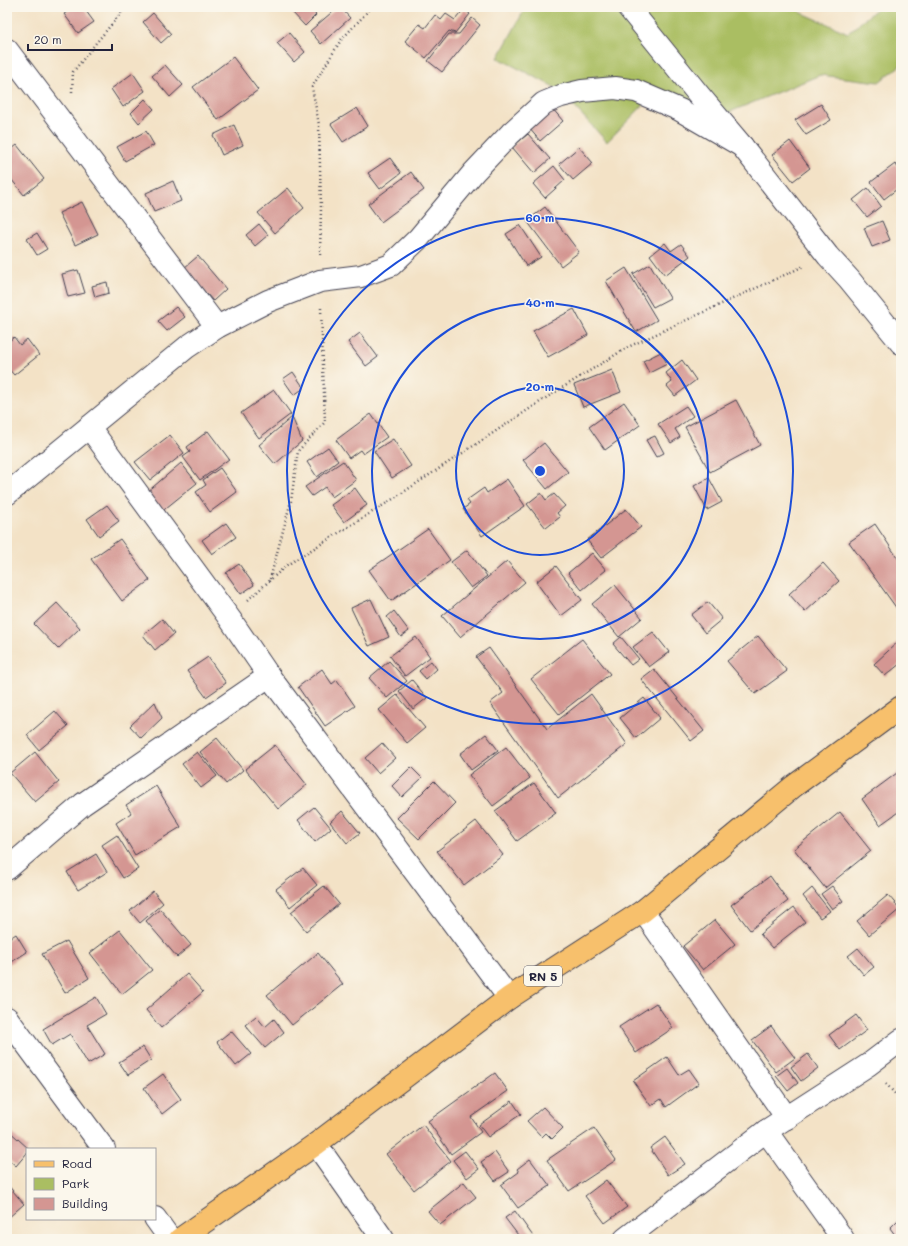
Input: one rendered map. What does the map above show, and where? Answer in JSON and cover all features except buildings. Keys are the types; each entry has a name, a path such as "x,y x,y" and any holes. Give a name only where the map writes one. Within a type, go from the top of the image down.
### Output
{"main road":[{"name":"RN 5","path":"180,1239 316,1144 509,998 643,910 794,786 901,707"}],"street":[{"path":"628,7 698,95 742,146 828,256 849,279 901,343"},
{"path":"7,50 217,327"},
{"path":"9,488 88,427 187,347 217,327 268,301 320,281 361,276 391,264 418,239 474,172 511,133 544,103 561,96 582,91 616,88 636,91 680,110 742,146"},
{"path":"88,427 230,619 270,676 509,998"},
{"path":"7,869 83,804 270,676"},
{"path":"643,910 787,1118"},
{"path":"7,1018 103,1148"},
{"path":"625,1239 766,1131 868,1065 901,1040"},
{"path":"766,1131 843,1239"},
{"path":"316,1144 383,1239"},
{"path":"156,1219 170,1239"}],"path":[{"path":"72,95 73,72 126,7"},
{"path":"270,579 291,501 298,451 325,422 320,281 321,208 318,125 312,87 341,40 372,7"},
{"path":"230,619 270,579 287,565 390,501 549,396 628,348 799,268 828,256"}],"green space":[{"path":"526,7 797,7 800,12 848,33 879,7 901,7 901,65 879,82 820,75 715,118 659,89 607,142 558,89 498,58"}]}
